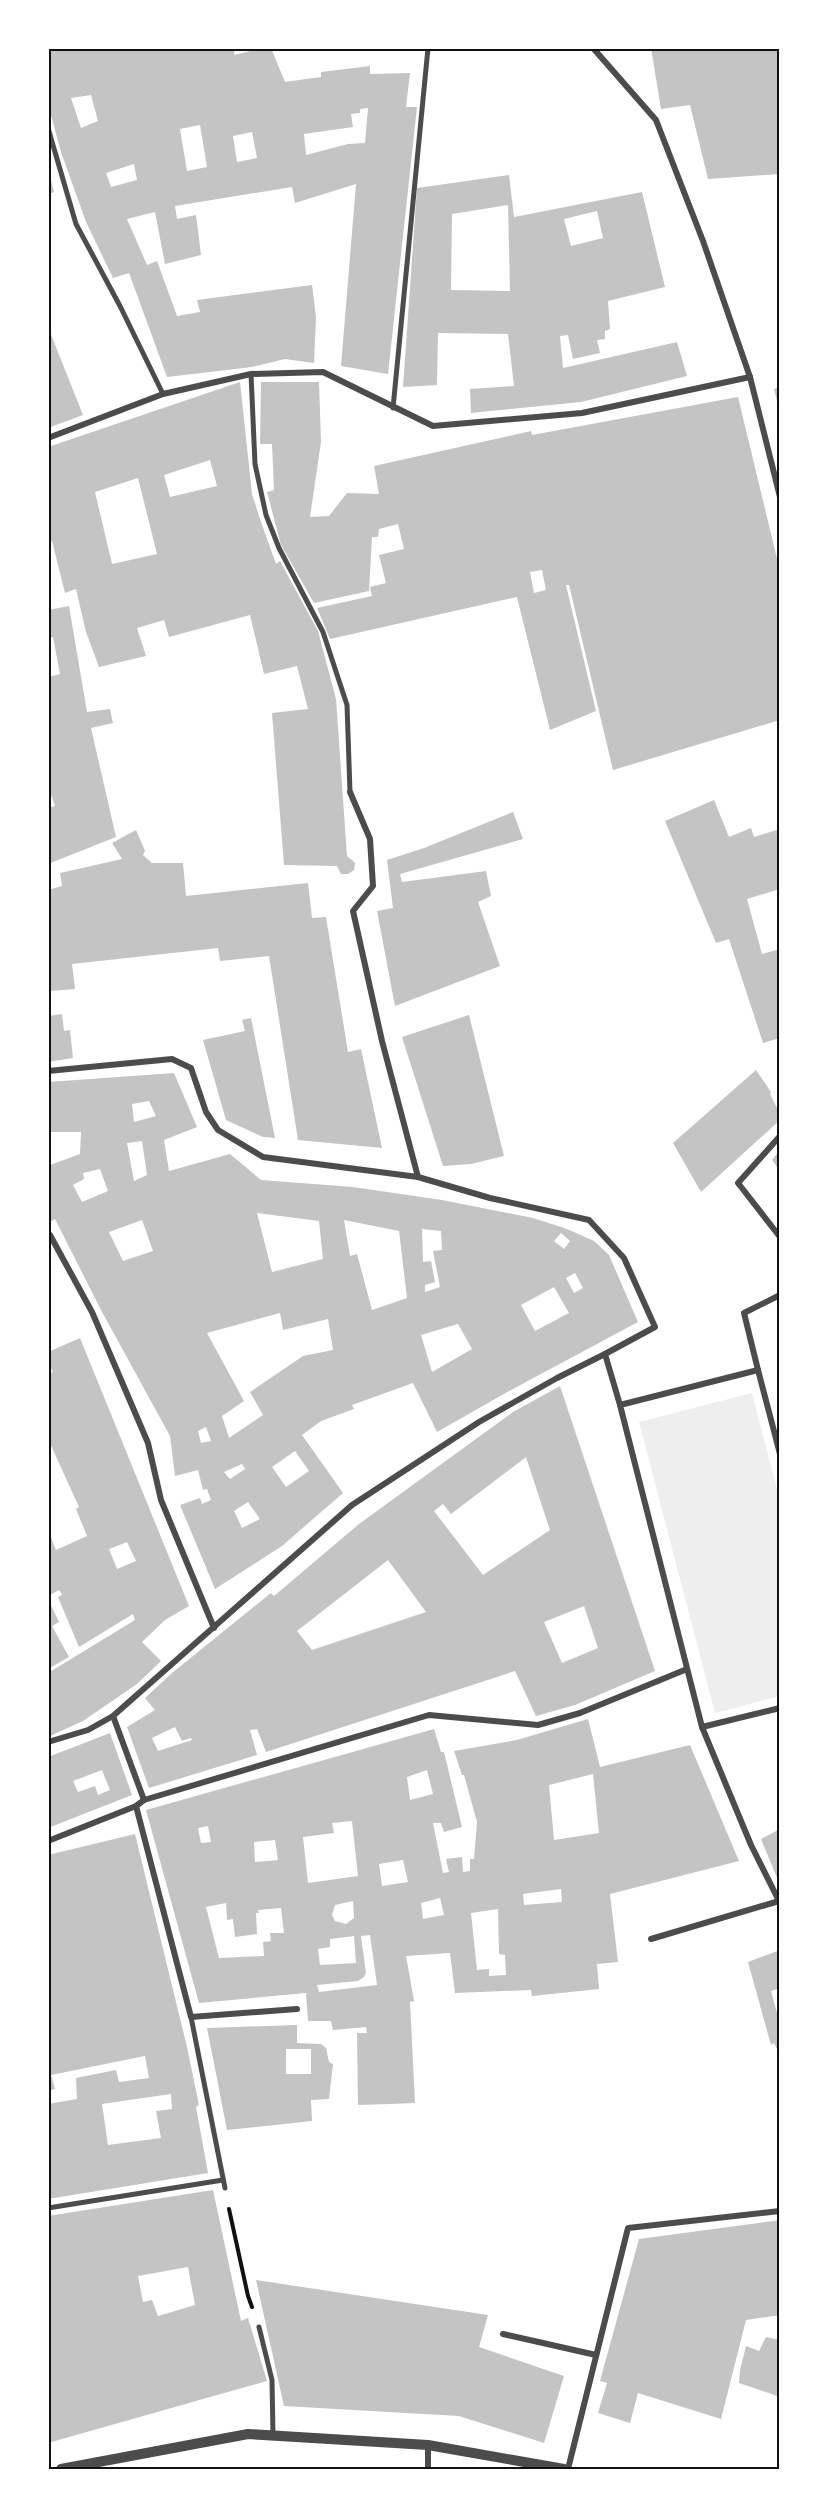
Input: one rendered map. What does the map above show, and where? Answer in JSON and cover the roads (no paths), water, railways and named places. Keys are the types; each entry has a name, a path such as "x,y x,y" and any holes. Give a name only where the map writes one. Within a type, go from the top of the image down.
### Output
{"street":[{"path":"393,408 428,48"},
{"path":"593,48 656,120 703,241 750,377 780,497"},
{"path":"48,128 76,224 120,306 163,394"},
{"path":"48,438 163,394 251,374 323,372 433,426 582,413 750,377"},
{"path":"251,374 255,464 266,515 279,548 323,632 348,705 350,792 370,839 373,886 354,910 382,1041 418,1177"},
{"path":"48,1071 172,1059 191,1068 206,1112 218,1130 263,1157 418,1177 490,1198 589,1220 624,1258 655,1328 557,1378 479,1422 352,1505 113,1716 88,1730 48,1742"},
{"path":"780,1136 738,1183 780,1237"},
{"path":"48,1237 51,1235 93,1312 147,1443 160,1500 214,1628"},
{"path":"780,1295 744,1313 780,1454"},
{"path":"605,1354 702,1727 751,1845 779,1902 651,1939"},
{"path":"620,1405 759,1370"},
{"path":"48,1841 136,1806 144,1800 429,1714 538,1725 580,1713 687,1670"},
{"path":"702,1727 780,1708"},
{"path":"113,1716 144,1800"},
{"path":"136,1806 191,2017 225,2188"},
{"path":"191,2017 297,2009"},
{"path":"48,2208 223,2180"},
{"path":"61,2469 248,2434 428,2445 566,2469 628,2228 780,2211"},
{"path":"259,2327 272,2380 273,2436"},
{"path":"503,2334 596,2355"},
{"path":"428,2445 428,2469"}]}
